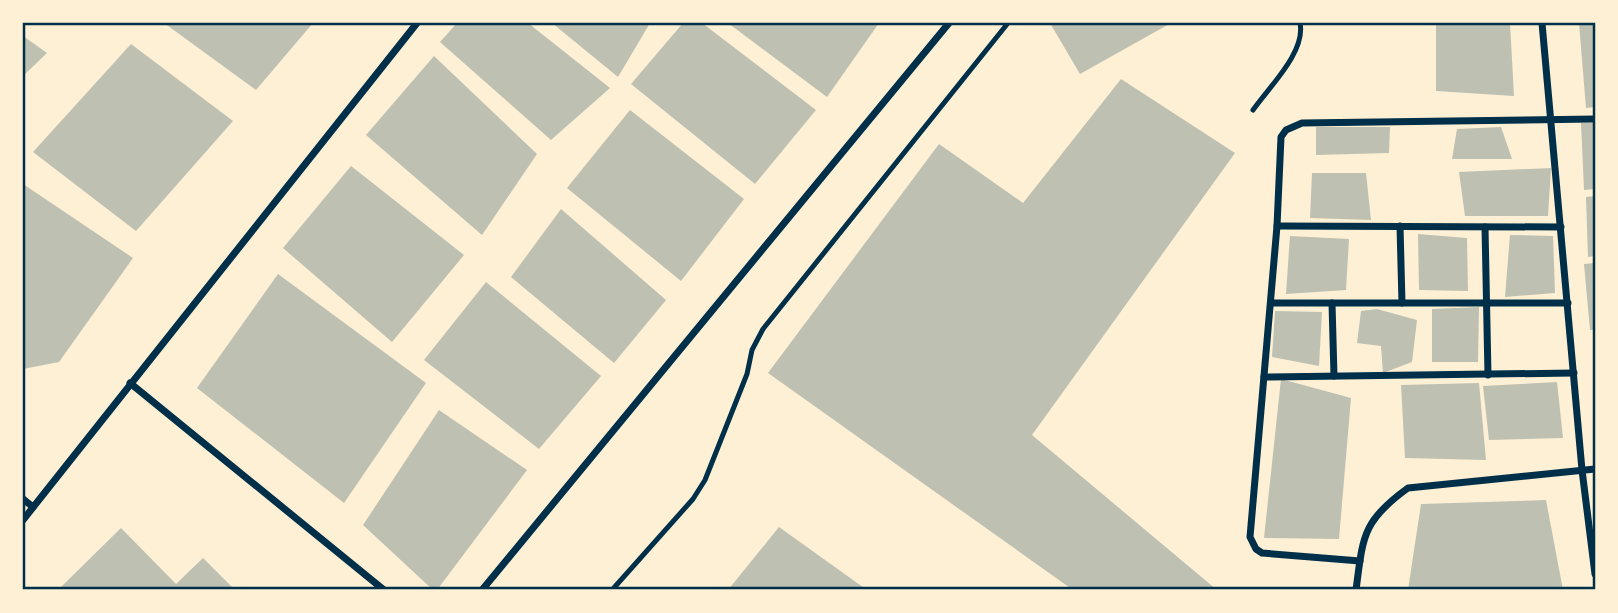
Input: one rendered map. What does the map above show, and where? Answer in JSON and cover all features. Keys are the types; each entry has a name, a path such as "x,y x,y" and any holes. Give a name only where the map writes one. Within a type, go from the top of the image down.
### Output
{"street":[{"path":"23,520 417,23"},
{"path":"482,590 949,23"},
{"path":"1542,23 1582,470 1595,574"},
{"path":"1360,561 1262,553 1250,537 1277,226 1281,137 1286,130 1302,123 1595,119"},
{"path":"1277,226 1561,227"},
{"path":"1400,226 1402,303"},
{"path":"1485,227 1488,375"},
{"path":"1270,303 1568,303"},
{"path":"1332,303 1334,376"},
{"path":"1264,377 1574,373"},
{"path":"130,383 384,590"},
{"path":"1356,590 1366,531 1383,506 1408,488 1595,469"},
{"path":"23,499 33,507"}],"lane":[{"path":"612,590 693,499 705,480 747,374 752,351 763,329 1008,23"},
{"path":"1252,110 1296,52 1302,33 1300,23"}],"building":[{"path":"164,23 313,23 256,90"},
{"path":"457,23 528,23 610,88 551,140 440,42"},
{"path":"552,23 650,23 618,77"},
{"path":"683,23 702,23 816,110 755,184 631,84"},
{"path":"728,23 879,23 827,97"},
{"path":"1050,23 1171,23 1080,74"},
{"path":"1436,23 1510,23 1514,96 1436,91"},
{"path":"1579,23 1595,23 1595,107 1586,108"},
{"path":"23,36 47,53 23,76"},
{"path":"131,44 233,121 136,231 33,152"},
{"path":"434,56 537,154 482,235 366,135"},
{"path":"1121,79 1235,153 1032,435 1217,590 1073,590 768,373 939,144 1023,203"},
{"path":"630,110 744,199 681,281 567,188"},
{"path":"1581,123 1595,123 1595,189 1584,190"},
{"path":"1316,127 1390,127 1389,153 1316,155"},
{"path":"1501,127 1512,159 1452,159 1457,129"},
{"path":"351,166 464,255 392,342 283,248"},
{"path":"1551,168 1548,216 1465,216 1459,172"},
{"path":"1312,173 1366,173 1371,220 1310,218"},
{"path":"23,184 133,258 59,362 23,369"},
{"path":"1595,196 1595,256 1588,257 1586,197"},
{"path":"561,209 666,300 614,363 511,277"},
{"path":"1418,234 1467,238 1468,291 1419,290"},
{"path":"1510,235 1553,236 1555,293 1505,297"},
{"path":"1290,236 1349,239 1346,290 1286,294"},
{"path":"1595,263 1595,330 1590,330 1584,264"},
{"path":"278,274 426,383 344,503 197,388"},
{"path":"486,282 601,376 539,449 424,360"},
{"path":"1479,307 1478,362 1432,362 1432,309"},
{"path":"1377,309 1417,320 1412,362 1383,373 1381,346 1357,343 1361,311"},
{"path":"1275,311 1322,312 1319,366 1272,357"},
{"path":"1281,379 1351,398 1339,539 1264,538"},
{"path":"1557,382 1563,438 1489,440 1483,386"},
{"path":"1479,383 1486,460 1405,458 1401,385"},
{"path":"439,410 527,470 437,590 433,590 363,525"},
{"path":"1546,500 1563,590 1408,590 1421,504"},
{"path":"779,527 867,590 728,590"},
{"path":"121,528 176,584 203,558 234,589 65,590 61,587"}]}
